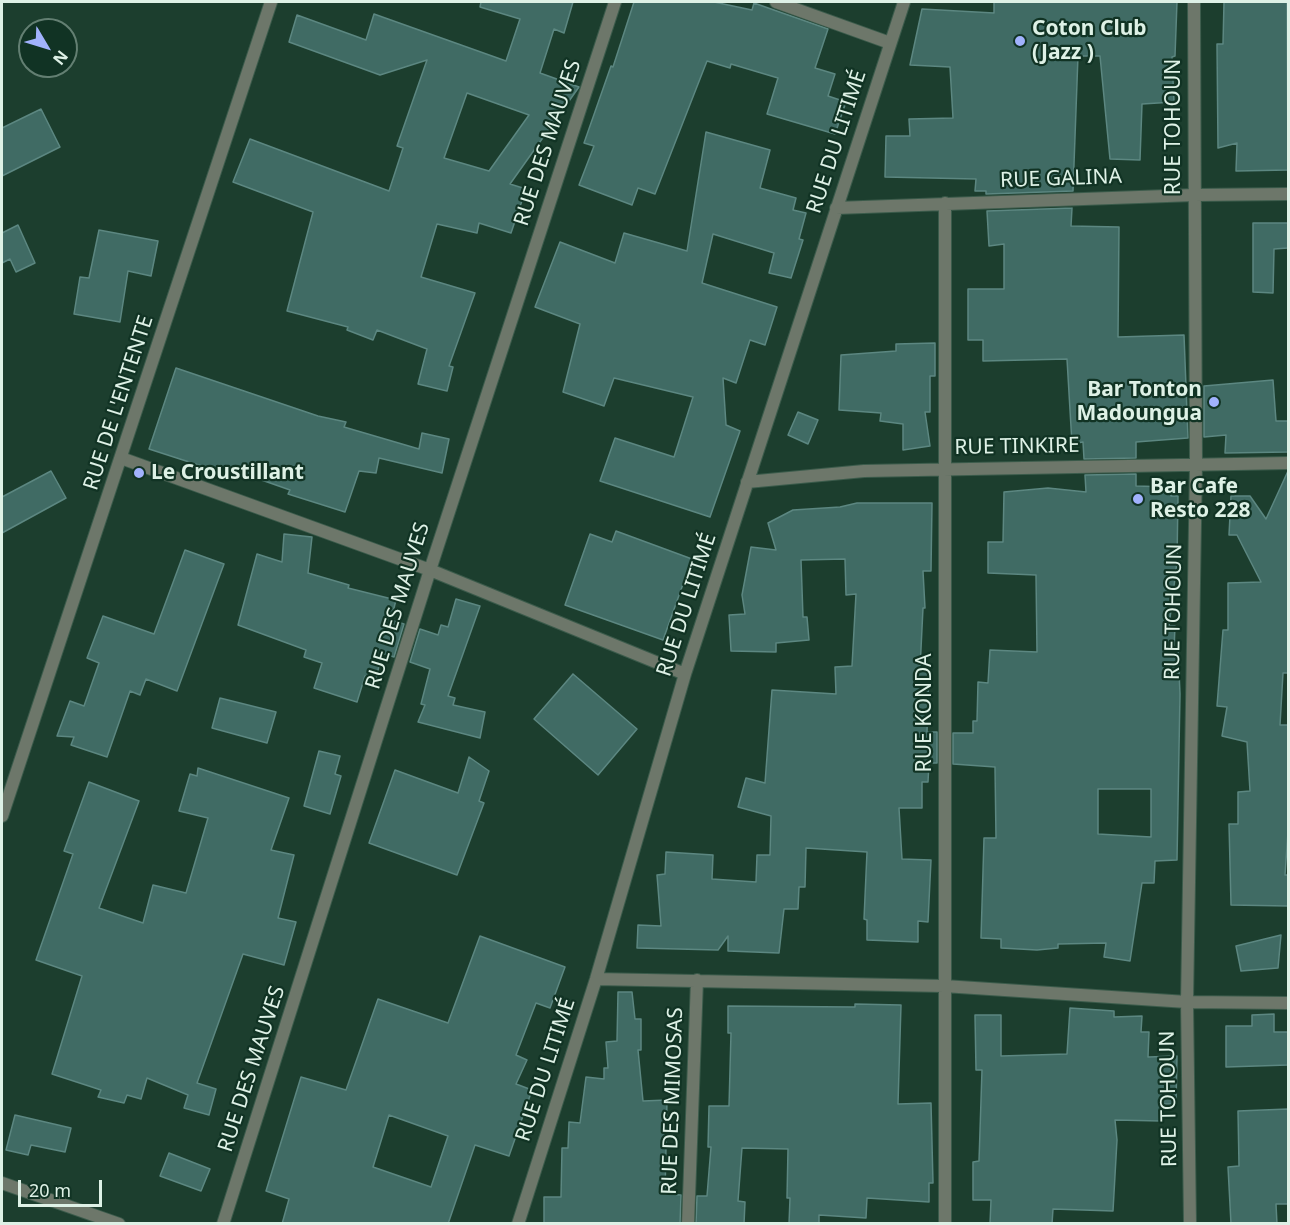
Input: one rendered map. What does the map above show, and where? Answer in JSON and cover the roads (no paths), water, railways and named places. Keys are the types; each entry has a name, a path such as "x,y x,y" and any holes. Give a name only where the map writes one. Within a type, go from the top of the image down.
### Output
{"street":[{"name":"RUE DE L'ENTENTE","path":"2,816 272,2"},
{"name":"RUE DES MAUVES","path":"223,1224 430,570 615,2"},
{"path":"776,2 890,43"},
{"name":"RUE DU LITIMÉ","path":"518,1224 596,979 685,674 904,2"},
{"name":"RUE TOHOUN","path":"1190,1224 1186,1002 1196,464 1194,2"},
{"name":"RUE GALINA","path":"836,208 1194,195 1288,194"},
{"name":"RUE KONDA","path":"945,203 945,1224"},
{"path":"121,458 430,570 685,674"},
{"name":"RUE TINKIRE","path":"747,482 864,471 944,468 1288,463"},
{"path":"596,979 944,986 1186,1002 1288,1003"},
{"name":"RUE DES MIMOSAS","path":"688,1224 697,980"},
{"path":"2,1183 119,1224"}],"place":[{"name":"Coton Club (Jazz )","path":"1020,41"},
{"name":"Bar Tonton Madoungua","path":"1214,402"},
{"name":"Le Croustillant","path":"139,473"},
{"name":"Bar Cafe Resto 228","path":"1138,499"}]}
